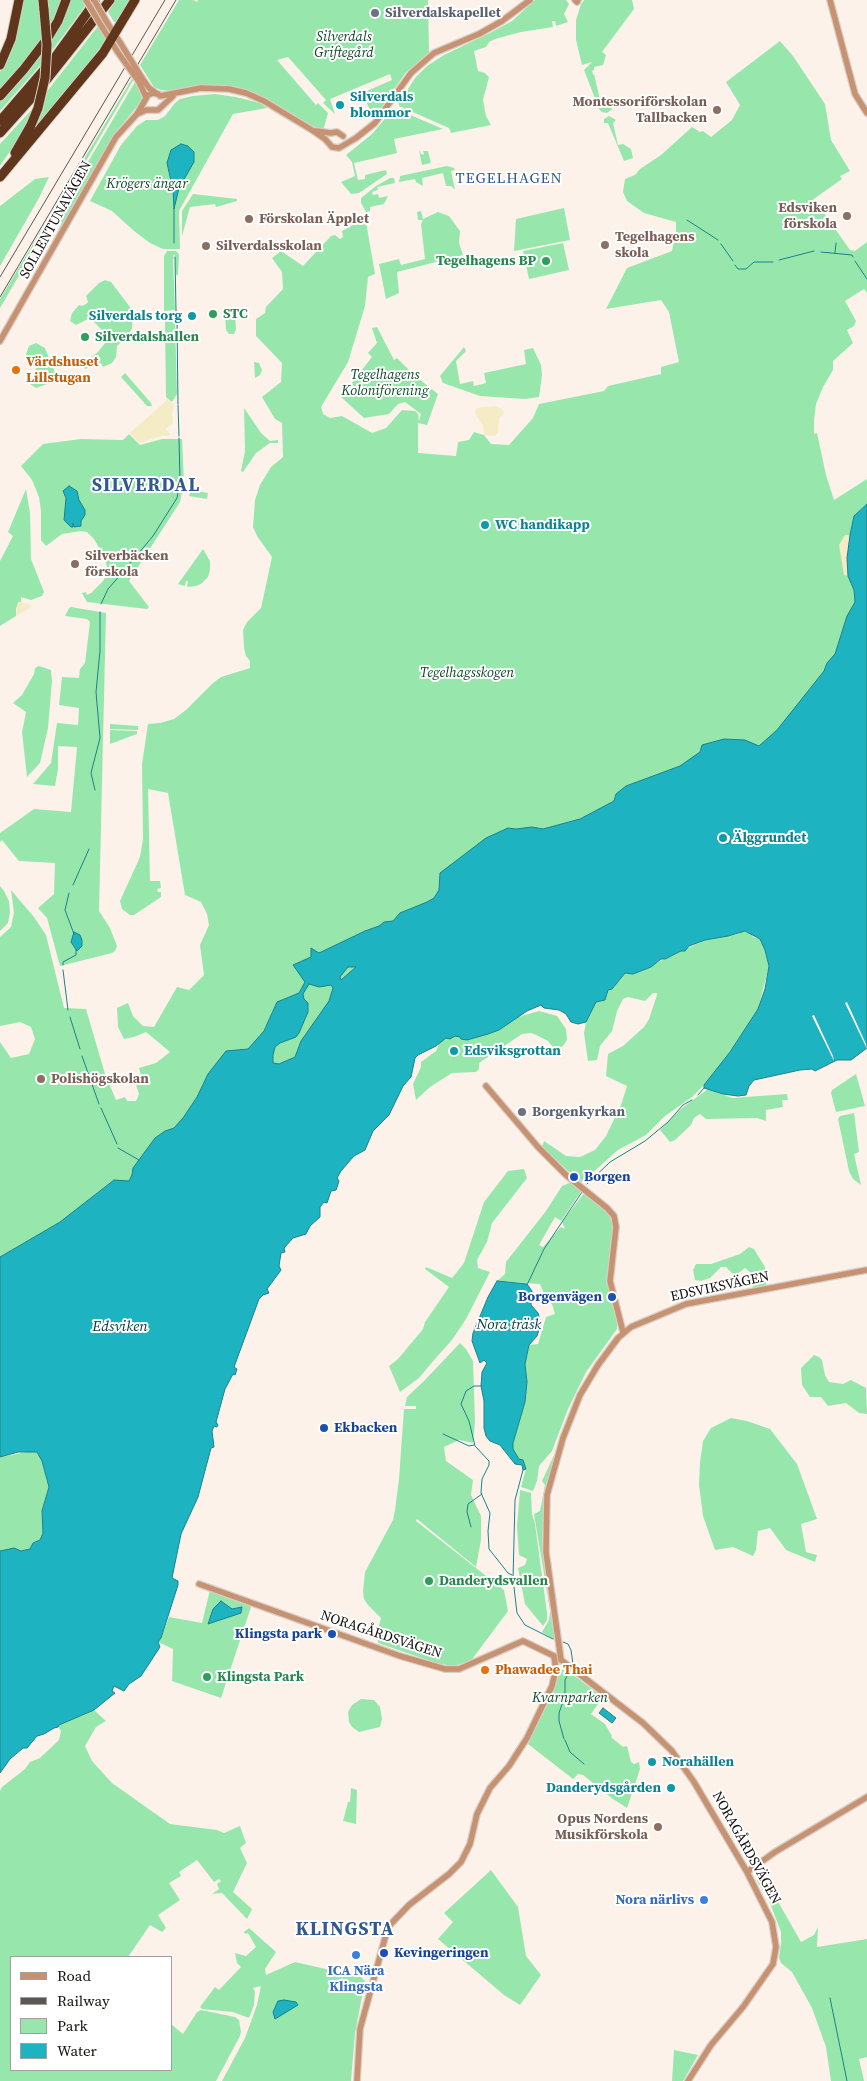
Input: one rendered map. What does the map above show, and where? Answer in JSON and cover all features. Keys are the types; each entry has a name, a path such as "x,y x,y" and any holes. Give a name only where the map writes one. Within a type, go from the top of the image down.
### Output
{"highway":[{"path":"0,65 11,39 19,0"},
{"path":"0,96 43,44 58,21 66,0"},
{"path":"0,121 50,62 95,0"},
{"path":"0,133 36,93 110,0"},
{"path":"0,177 103,53 136,0"},
{"path":"0,173 31,125 38,108 45,78 47,45 44,5"},
{"path":"103,53 119,47"}],"street":[{"path":"86,0 102,27 113,38 141,80 159,95 162,105"},
{"path":"95,0 113,38"},
{"path":"360,135 343,136 337,132 331,133 328,142 332,147 336,148 360,135 375,123 411,73 434,53 479,34 502,21 530,0"},
{"path":"830,0 855,94 867,114"},
{"path":"141,80 149,110"},
{"name":"SOLLENTUNAVÄGEN","path":"0,341 116,137 138,114 145,100 152,93 159,95 190,89 212,88 246,93 264,101 328,142"},
{"name":"SOLLENTUNAVÄGEN","path":"138,114 149,110 155,111 177,93"},
{"name":"SOLLENTUNAVÄGEN","path":"312,130 331,133"},
{"path":"342,145 343,136"},
{"path":"486,1086 538,1147 566,1175 608,1208 614,1216 616,1227 610,1280 623,1332"},
{"name":"EDSVIKSVÄGEN","path":"357,2081 360,2029 388,1927 408,1905 449,1874 461,1862 470,1844 477,1814 490,1788 509,1766 527,1738 552,1686 557,1658 546,1552 548,1495 563,1438 580,1395 598,1365 623,1332 644,1321 686,1304 867,1270"},
{"name":"NORAGÅRDSVÄGEN","path":"199,1584 400,1656 445,1669 458,1669 523,1641 557,1658 643,1723 672,1751 694,1782 747,1872 772,1922 776,1947 773,1964 743,2007 711,2045 688,2081"},
{"path":"747,1872 775,1852 867,1796"}],"green space":[{"path":"22,0 39,0 43,41 0,93 0,72 9,53"},
{"path":"47,0 64,0 50,31"},
{"path":"68,0 83,0 86,5 51,52 51,38"},
{"path":"116,0 133,0 118,23 114,22 108,12"},
{"name":"Silverdals Griftegård","path":"179,0 193,0 197,2 198,0 428,0 429,52 427,56 406,72 377,114 371,112 362,93 392,80 390,74 330,99 335,114 323,103 326,100 288,57 277,60 316,105 318,103 328,113 323,131 314,128 275,105 231,87 202,85 170,91 154,87 140,65"},
{"path":"535,0 566,0 569,4 564,14 568,22 556,26 555,21 552,21 553,27 521,32 495,39 489,42 486,47 474,51 478,71 485,73 489,77 483,100 486,116 491,125 451,133 449,128 399,106 415,78 427,66 444,55 512,21"},
{"path":"584,0 632,0 634,9 602,52 606,55 603,65 594,67 592,71 602,108 612,106 612,109 607,113 599,109 584,70 592,62 582,65 576,40 576,20"},
{"path":"98,26 106,40 28,141 45,94"},
{"name":"Tegelhagsskogen","path":"780,41 793,56 825,104 831,140 850,171 840,176 842,179 811,201 814,209 819,206 850,250 855,251 867,242 867,293 864,289 845,301 856,321 854,326 847,330 853,343 833,361 833,370 816,404 814,434 817,433 826,475 834,500 867,479 867,504 860,510 867,623 778,767 295,1085 136,1215 114,1180 60,1222 0,1257 0,1042 11,1058 29,1054 35,1039 31,1027 20,1022 0,1026 0,937 11,927 14,913 11,890 34,917 46,935 64,1008 86,1009 105,1074 116,1100 125,1097 127,1101 136,1101 139,1094 136,1085 143,1082 139,1068 156,1063 170,1052 146,1032 124,1039 118,1027 117,1008 128,1003 133,1016 143,1026 154,1027 177,987 189,990 204,975 200,945 209,925 207,914 201,902 185,895 168,793 148,789 150,881 160,881 161,888 157,889 158,892 161,892 161,897 134,915 130,915 122,909 120,901 140,857 143,839 142,764 148,724 174,719 221,677 250,668 250,661 246,656 244,648 243,630 247,622 261,608 272,557 253,527 255,500 260,485 271,467 283,457 282,423 275,419 262,397 281,382 282,363 256,336 256,319 265,313 266,307 283,289 282,272 272,258 281,251 303,266 331,236 335,235 340,239 343,237 342,231 362,220 366,222 375,274 368,277 365,306 348,362 321,407 323,414 330,418 342,416 372,433 386,428 402,410 415,411 418,414 419,421 421,414 405,402 398,404 389,414 364,418 341,397 372,357 368,353 377,343 372,328 377,327 394,360 397,358 414,375 438,394 427,425 418,423 418,453 456,456 458,442 469,440 474,432 484,435 491,444 509,445 533,418 539,404 604,391 608,386 661,374 661,367 679,362 669,312 661,300 606,309 627,268 672,251 676,231 676,222 644,213 627,201 623,192 625,179 635,175 640,169 661,155 692,127 700,132 703,131 711,137 732,120 740,105 726,82"},
{"path":"43,49 43,62 0,111 0,100"},
{"path":"133,77 134,79 0,308 0,299"},
{"path":"135,82 142,92 142,100 113,136 56,240 54,239 62,222 55,218"},
{"name":"Krögers ängar","path":"215,94 260,103 267,108 233,114 179,211 180,249 163,249 150,243 112,211 90,201 121,145 137,126 146,120 158,120 165,116 180,99"},
{"path":"33,108 21,135 0,166 0,144"},
{"path":"394,108 443,129 394,139 397,153 354,163 358,180 365,179 365,175 386,170 387,174 359,193 351,194 341,182 355,176 352,162 346,155 372,134"},
{"path":"609,116 616,120 613,123 618,145 623,144 631,149 633,158 624,161 608,123 604,123 604,119"},
{"path":"419,150 422,155 424,154 423,151 428,151 431,163 422,165"},
{"path":"447,166 455,170 451,171 455,190 451,186 446,186 443,173 422,178 423,186 416,182 415,179 399,182 400,176"},
{"path":"49,177 0,266 0,206 35,179"},
{"path":"390,178 394,178 395,183 377,187 378,190 372,192 373,195 378,194 379,198 388,196 384,204 370,207 370,211 366,212 361,203 361,198"},
{"path":"193,194 237,199 237,201 216,207 215,204 190,207 182,236 182,211"},
{"path":"564,208 570,240 514,251 516,219"},
{"path":"421,211 423,219 438,212 449,216 460,231 459,243 463,255 397,272 399,293 386,299 379,264 399,259 401,265 425,259 421,224 423,220 418,220 417,212"},
{"name":"Tegelhagens BP","path":"563,243 569,270 529,279 523,251"},
{"path":"167,251 176,251 179,254 178,275 176,275 175,255 173,255 175,310 164,311 164,256"},
{"path":"105,280 111,282 133,311 132,329 117,346 116,357 112,363 103,367 101,363 85,369 81,357 89,359 98,352 105,343 103,340 105,333 90,318 76,325 70,321 72,313 79,305 82,306 88,302 86,296 99,283"},
{"path":"231,309 235,313 236,329 234,334 229,334 226,330 225,314"},
{"path":"175,319 177,394 172,402 166,397 165,320"},
{"path":"36,343 45,348 58,380 36,388 30,384 36,368 34,363 25,357 29,346"},
{"path":"464,347 466,351 456,361 460,384 473,381 474,386 486,383 484,373 526,364 524,350 533,348 541,365 542,375 539,397 525,399 480,396 443,383 440,376"},
{"path":"254,362 259,363 262,370 260,375 255,378"},
{"path":"125,373 152,406 147,406 121,377"},
{"path":"244,408 261,433 270,441 278,440 278,443 270,443 256,453 243,472 241,471 245,451"},
{"path":"129,434 140,445 162,439 182,439 184,483 180,502 129,581 149,607 147,609 87,602 82,593 86,592 87,595 91,593 107,574 104,556 94,539 87,532 62,534 46,546 41,540 39,497 32,480 21,466 43,444 81,439 123,440"},
{"path":"26,489 30,513 31,559 44,592 42,596 31,600 21,597 21,602 18,603 16,609 16,616 0,626 0,561 13,536 8,532"},
{"path":"191,490 208,493 207,499 189,496"},
{"path":"203,549 210,561 208,577 196,586 187,587 188,581 186,581 185,586 178,584"},
{"path":"71,607 106,613 99,911 110,928 117,946 112,953 60,966 47,918 38,908 54,894 55,863 19,861 2,840 0,842 0,833 34,809 71,812 77,747 58,746 58,769 55,786 33,784 51,763 57,723 78,725 79,708 59,705 62,677 79,678 80,669 85,663 90,622 87,619 65,616"},
{"path":"39,666 51,670 52,681 48,728 40,763 27,777 22,732 26,712 13,703 22,695 34,674 35,668"},
{"path":"110,724 138,726 138,730 110,729"},
{"path":"110,730 137,731 137,734 110,744"},
{"path":"0,886 9,901 10,912 8,923 0,931"},
{"path":"741,931 751,933 753,937 760,939 769,966 758,1009 730,1052 692,1097 665,1116 646,1135 618,1150 582,1182 577,1179 542,1147 544,1141 566,1156 580,1157 595,1150 606,1136 621,1105 627,1086 606,1076 608,1054 623,1046 644,1027 649,1019 657,993 653,993 645,1001 628,997 623,999 617,1011 612,1031 600,1046 597,1060 588,1061 584,1033 586,1022 596,1002 605,1000 608,990 612,989 625,973 633,974 705,940 738,934"},
{"path":"539,1011 557,1016 566,1029 567,1040 563,1046 555,1050 548,1041 536,1035 531,1033 522,1034 479,1063 479,1069 476,1072 452,1073 430,1087 416,1100 413,1084 421,1067 421,1062 436,1051 440,1042 455,1036 488,1034 499,1030 518,1017"},
{"path":"856,1074 865,1106 836,1112 831,1093 832,1090"},
{"path":"708,1089 732,1098 787,1094 788,1100 782,1100 783,1107 766,1110 766,1121 757,1118 706,1119 700,1114 694,1118 691,1125 675,1140 670,1142 660,1130 682,1108"},
{"path":"854,1113 859,1152 854,1154 861,1185 853,1179 849,1171 838,1119 840,1116"},
{"path":"524,1169 527,1178 492,1223 487,1242 477,1260 478,1268 490,1272 466,1319 452,1340 419,1378 400,1392 389,1366 398,1359 423,1329 425,1322 449,1287 425,1269 426,1267 452,1278 464,1263 484,1202 508,1171"},
{"path":"569,1183 582,1190 561,1221 555,1217 539,1245 543,1247 561,1227 565,1229 562,1222 585,1192 610,1216 613,1227 609,1287 617,1318 617,1329 586,1372 568,1409 552,1451 539,1466 537,1481 533,1491 521,1487 526,1469 513,1449 513,1443 525,1402 527,1382 525,1364 529,1345 538,1344 546,1317 555,1314 552,1304 547,1301 540,1284 497,1281 505,1274 506,1262 546,1211 562,1186"},
{"path":"749,1247 754,1249 765,1267 766,1286 753,1288 751,1273 745,1268 736,1275 726,1267 721,1267 710,1278 701,1281 695,1280 693,1270 696,1264 711,1264 740,1254"},
{"path":"460,1343 473,1361 475,1422 473,1443 459,1440 444,1447 446,1461 473,1480 471,1495 481,1516 481,1540 476,1567 417,1519 416,1521 504,1590 508,1611 470,1662 452,1666 436,1663 378,1643 377,1633 381,1618 364,1599 363,1591 365,1572 393,1520 399,1479 404,1409 416,1409 416,1406 405,1406 407,1397"},
{"path":"814,1355 822,1360 825,1375 829,1382 843,1384 851,1380 866,1388 867,1414 859,1413 846,1403 828,1406 821,1397 810,1397 802,1385 801,1368"},
{"path":"731,1418 770,1429 797,1464 817,1519 801,1524 806,1552 817,1555 815,1562 786,1550 770,1528 758,1531 756,1550 753,1556 733,1547 715,1550 703,1516 699,1485 700,1462 703,1441 711,1428"},
{"path":"32,1451 37,1452 42,1461 49,1487 42,1511 43,1533 40,1540 33,1543 30,1549 0,1551 0,1457"},
{"path":"556,1451 545,1495 542,1540 552,1610 550,1610 534,1514 540,1511 545,1485 542,1481"},
{"path":"520,1490 531,1493 532,1514 547,1613 547,1620 543,1626 525,1604 518,1568 525,1565 527,1559 519,1555 517,1526"},
{"path":"210,1590 249,1604 251,1607 221,1698 172,1681 173,1649 158,1642 169,1617 202,1623"},
{"path":"550,1612 555,1640 542,1632 549,1620"},
{"name":"Kvarnparken","path":"565,1669 603,1697 591,1714 605,1724 611,1737 623,1747 627,1746 631,1762 634,1764 639,1762 640,1769 627,1808 583,1775 578,1774 573,1779 528,1744 543,1705 562,1670"},
{"path":"361,1699 374,1700 380,1707 382,1719 380,1727 359,1732 352,1727 349,1722 348,1712 352,1705"},
{"path":"94,1710 106,1721 96,1727 85,1746 92,1761 112,1783 170,1824 217,1830 224,1833 240,1826 246,1843 240,1848 247,1863 233,1892 252,1909 247,1919 222,1893 212,1894 219,1889 217,1884 221,1881 219,1879 214,1882 197,1860 179,1872 181,1876 169,1883 180,1900 158,1915 166,1928 162,1932 150,1925 129,1956 10,1956 10,2071 172,2071 172,2025 183,2034 197,2012 201,2010 235,2017 239,2020 240,2036 216,2081 0,2081 0,1791 2,1787 25,1769 30,1762 40,1758 59,1740 61,1731 58,1727"},
{"path":"351,1788 357,1790 356,1824 343,1821 348,1802 350,1802"},
{"path":"491,1870 518,1907 526,1956 541,1975 520,2005 504,1995 438,1939 453,1922 444,1913"},
{"path":"760,1870 801,1942 814,1935 818,1927 817,1947 867,1939 867,2057 859,2059 864,2081 831,2081 826,2047 812,2008 792,1972 781,1963 779,1958 781,1932 768,1898 757,1881 757,1875"},
{"path":"249,1928 276,1952 265,1969 266,1975 295,1962 361,1977 365,1981 355,2033 351,2081 222,2081 245,2038 257,2005 261,1986 253,1988 255,1992 254,2005 249,2018 233,2012 202,2009 200,2007 215,1987 219,1990 241,1967 237,1963 235,1953 246,1956 256,1947 248,1933 245,1934 244,1932"},
{"path":"674,2050 698,2055 683,2081 672,2081"}],"sand":[{"path":"166,397 174,405 173,423 166,429 171,435 139,443 130,433 166,401"},
{"path":"496,406 502,409 504,413 499,418 498,432 495,436 484,435 483,425 475,414 476,408"},
{"path":"845,535 850,535 847,558 848,576 844,575 839,545"},
{"path":"18,602 21,602 33,606 16,616"}],"water":[{"path":"181,144 188,146 194,152 194,162 179,188 174,209 173,190 167,163 171,150"},
{"path":"69,486 77,491 79,500 85,510 81,526 74,527 73,523 73,527 71,527 64,520 66,498 63,491"},
{"name":"Edsviken","path":"867,504 867,1048 851,1060 837,1060 815,1071 812,1069 800,1070 754,1080 749,1086 746,1095 723,1094 704,1088 704,1085 730,1052 758,1009 765,989 769,966 765,950 760,939 745,931 705,940 689,946 685,951 661,959 651,967 633,974 625,973 612,989 608,990 605,1000 596,1002 586,1022 578,1024 571,1022 566,1014 559,1010 544,1008 541,1005 527,1011 499,1030 467,1040 455,1036 450,1039 446,1038 436,1046 418,1055 415,1058 411,1077 403,1086 389,1115 373,1131 365,1150 354,1156 341,1171 337,1178 339,1181 336,1190 331,1191 327,1203 324,1202 320,1207 320,1217 310,1226 306,1234 293,1238 284,1248 285,1252 281,1253 279,1266 281,1270 267,1289 269,1293 259,1299 234,1367 237,1369 235,1375 233,1374 225,1389 216,1422 218,1425 217,1427 214,1426 212,1431 214,1447 211,1448 198,1497 181,1534 172,1578 178,1581 178,1585 161,1638 158,1642 160,1647 141,1676 129,1684 124,1691 114,1686 112,1691 115,1693 94,1710 37,1736 27,1748 23,1748 10,1759 0,1773 0,1551 14,1548 21,1551 30,1549 33,1543 40,1540 43,1533 42,1511 49,1487 42,1461 37,1452 18,1452 0,1457 0,1257 60,1222 114,1180 129,1181 133,1168 155,1138 165,1131 174,1128 183,1118 197,1097 208,1074 226,1051 248,1049 264,1031 277,1002 299,993 305,982 293,965 311,957 311,948 319,953 384,922 393,921 400,913 434,898 439,890 440,873 486,838 508,828 532,827 543,829 580,819 614,801 616,794 626,786 680,766 700,752 702,745 724,739 745,740 759,746 777,730 824,671 827,663 835,654 847,616 855,602 854,590 848,576 847,558 854,516","holes":["720,835 730,835 729,843 718,842","348,967 356,967 341,980 340,977","309,984 319,987 331,985 333,988 329,1001 301,1041 295,1057 279,1064 273,1063 275,1047 296,1037 299,1033 308,1012 308,1003 304,999 303,994"]},
{"path":"74,932 80,935 82,940 82,946 77,951 71,942"},
{"name":"Nora träsk","path":"497,1281 527,1284 532,1291 531,1305 538,1313 541,1324 537,1336 529,1345 525,1364 527,1382 525,1402 513,1443 513,1449 519,1459 523,1460 526,1469 523,1470 522,1465 515,1464 500,1445 490,1441 486,1436 481,1386 482,1372 487,1363 484,1360 480,1363 472,1341 473,1333 488,1297"},
{"path":"221,1601 232,1609 242,1607 241,1613 208,1624 213,1609"},
{"path":"603,1708 616,1718 612,1723 599,1713"},
{"path":"278,2001 296,2002 298,2005 275,2019 273,2012"}],"pier":[{"path":"847,1002 866,1044 867,1049 845,1003"},
{"path":"814,1015 833,1056 834,1061 812,1016"}],"waterway":[{"path":"174,209 174,243"},
{"path":"687,220 718,240"},
{"path":"835,253 836,243"},
{"path":"721,244 733,261"},
{"path":"779,260 814,251"},
{"path":"821,252 852,255 853,257"},
{"path":"175,257 176,311"},
{"path":"855,261 867,279"},
{"path":"735,265 738,269 746,269 754,262 773,262"},
{"path":"177,320 178,404"},
{"path":"178,405 179,436"},
{"path":"123,572 153,536 177,498 180,482 179,438"},
{"path":"101,604 108,589 122,573"},
{"path":"95,790 91,773 100,738 96,692 100,651 100,612"},
{"path":"73,885 89,849"},
{"path":"69,893 65,910 74,934"},
{"path":"63,965 63,962 76,955 76,950"},
{"path":"63,970 68,1010"},
{"path":"70,1017 80,1049"},
{"path":"82,1056 99,1104"},
{"path":"698,1095 704,1088"},
{"path":"587,1184 610,1162 645,1141 668,1122 683,1105 692,1100"},
{"path":"101,1108 117,1144"},
{"path":"118,1148 139,1160"},
{"path":"527,1285 544,1249 582,1192"},
{"path":"481,1386 474,1386 466,1391 461,1404 469,1421 475,1446 489,1461 482,1479 481,1493 490,1513 489,1549 508,1573 512,1575"},
{"path":"443,1434 469,1446 474,1445"},
{"path":"523,1470 515,1500 513,1579 517,1613 525,1625 553,1639"},
{"path":"471,1527 467,1512 468,1504 482,1494"},
{"path":"563,1642 568,1644 571,1650 573,1664"},
{"path":"564,1739 559,1721 559,1713 565,1696 565,1680 569,1672"},
{"path":"565,1740 570,1752 584,1764"},
{"path":"830,1998 847,2081"}],"railway":[{"path":"0,277 165,0"},
{"path":"0,297 176,0"}],"place":[{"name":"Silverdalskapellet","path":"375,13"},
{"name":"Silverdals blommor","path":"340,105"},
{"name":"Montessoriförskolan Tallbacken","path":"717,110"},
{"name":"Edsviken förskola","path":"847,216"},
{"name":"Förskolan Äpplet","path":"249,219"},
{"name":"Tegelhagens skola","path":"605,245"},
{"name":"Silverdalsskolan","path":"206,246"},
{"name":"Tegelhagens BP","path":"546,261"},
{"name":"STC","path":"213,314"},
{"name":"Silverdals torg","path":"192,316"},
{"name":"Silverdalshallen","path":"85,337"},
{"name":"Värdshuset Lillstugan","path":"16,370"},
{"name":"WC handikapp","path":"485,525"},
{"name":"Silverbäcken förskola","path":"75,564"},
{"name":"Älggrundet","path":"723,838"},
{"name":"Edsviksgrottan","path":"454,1051"},
{"name":"Polishögskolan","path":"41,1079"},
{"name":"Borgenkyrkan","path":"522,1112"},
{"name":"Borgen","path":"574,1177"},
{"name":"Borgenvägen","path":"612,1297"},
{"name":"Ekbacken","path":"324,1428"},
{"name":"Danderydsvallen","path":"429,1581"},
{"name":"Klingsta park","path":"332,1634"},
{"name":"Phawadee Thai","path":"485,1670"},
{"name":"Klingsta Park","path":"207,1677"},
{"name":"Norahällen","path":"652,1762"},
{"name":"Danderydsgården","path":"671,1788"},
{"name":"Opus Nordens Musikförskola","path":"658,1827"},
{"name":"Nora närlivs","path":"704,1900"},
{"name":"Kevingeringen","path":"384,1953"},
{"name":"ICA Nära Klingsta","path":"356,1955"}],"district":[{"name":"TEGELHAGEN","path":"509,179"},
{"name":"SILVERDAL","path":"146,486"},
{"name":"KLINGSTA","path":"345,1930"}],"park label":[{"name":"Tegelhagens Koloniförening","path":"385,384"}]}
